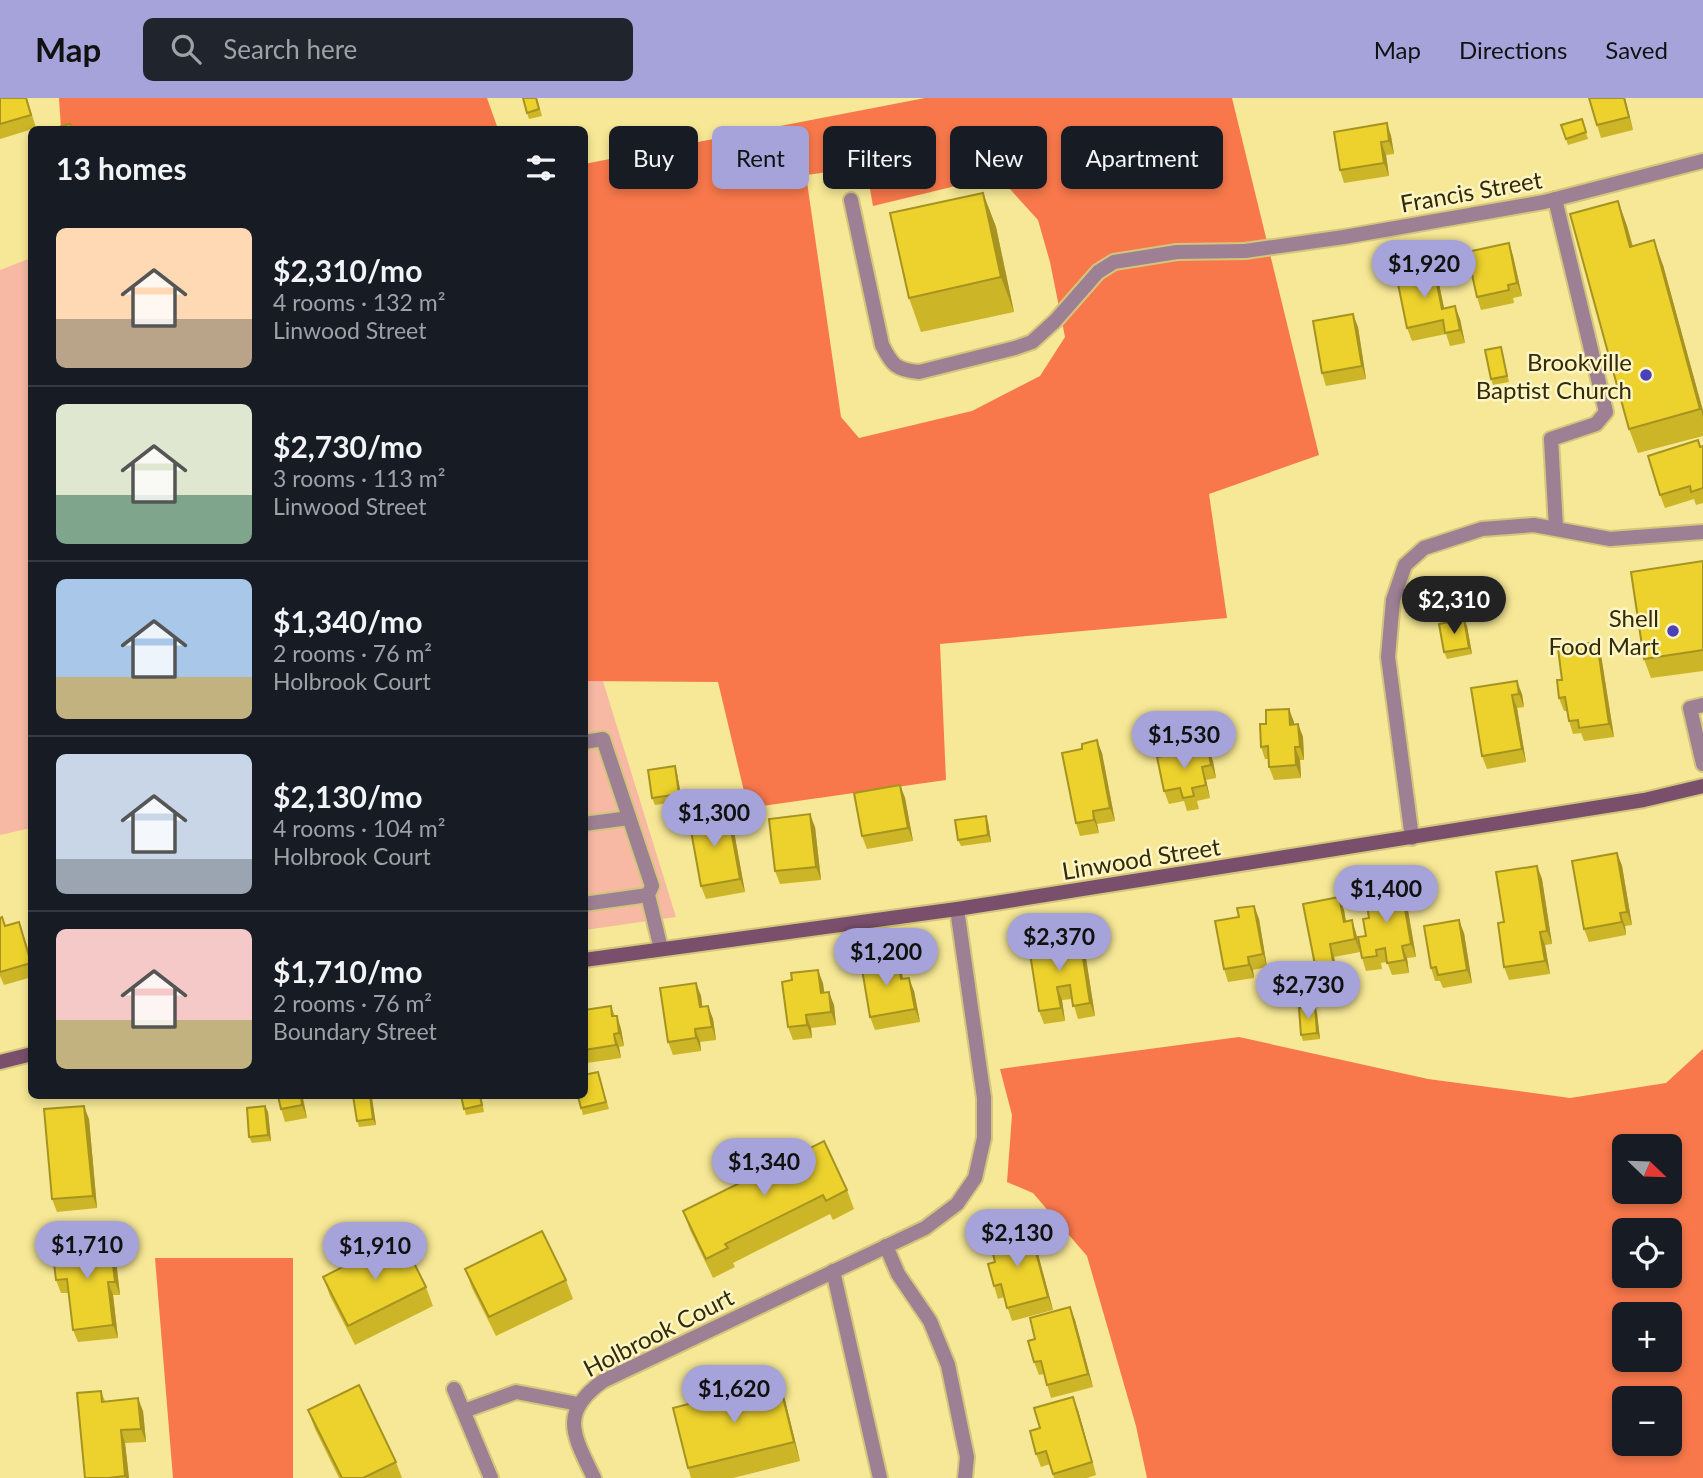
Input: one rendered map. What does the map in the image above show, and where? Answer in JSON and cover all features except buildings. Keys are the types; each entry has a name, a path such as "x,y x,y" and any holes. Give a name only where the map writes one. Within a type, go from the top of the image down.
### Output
{"main road":[{"name":"Linwood Street","path":"588,959 957,909 1644,800 1703,786"},
{"path":"0,1062 28,1055"}],"street":[{"name":"Francis Street","path":"851,200 883,345 891,362 903,371 919,372 1032,342 1055,321 1098,272 1114,262 1177,252 1245,251 1344,237 1555,199 1703,161"},
{"path":"1555,199 1606,412 1596,424 1551,439 1556,528"},
{"path":"1412,838 1388,657 1393,600 1405,565 1424,548 1482,529 1534,525 1610,539 1703,532"},
{"path":"1702,757 1690,708 1703,705"},
{"path":"588,741 603,739 652,886 649,895 661,950"},
{"path":"588,823 629,818"},
{"path":"588,903 649,895"},
{"name":"Holbrook Court","path":"594,1478 574,1432 574,1417 578,1404 588,1391 603,1381 925,1228 957,1204 975,1178 984,1138 984,1098 957,909"},
{"path":"886,1246 898,1274 930,1321 948,1365 967,1457 965,1478"},
{"path":"833,1271 880,1478"},
{"path":"454,1389 491,1478"},
{"path":"464,1411 516,1392 578,1404"}],"shaded area":[{"path":"59,98 487,98 497,126 61,126"},
{"path":"925,98 1232,98 1319,455 1209,494 1227,618 940,644 946,780 748,808 718,682 588,681 588,163 609,159 609,189 698,189 698,142 712,139 712,189 808,189 841,417 859,438 972,411 1040,376 1065,337 1050,262 1038,220 1010,189 1047,189 1047,126 950,126 950,187 873,206 870,189 936,189 936,126 823,126 823,173 809,175 809,126 780,126"},
{"path":"28,259 28,829 0,835 0,270"},
{"path":"588,626 593,649 676,917 588,930"},
{"path":"1239,1037 1428,1079 1570,1098 1666,1083 1703,1049 1703,1478 1147,1478 1136,1426 1087,1256 1033,1193 1007,1182 1012,1115 1000,1069"},
{"path":"155,1258 293,1258 293,1478 173,1478"}],"place":[{"name":"Brookville Baptist Church","path":"1646,375"},
{"name":"Shell Food Mart","path":"1673,631"}]}
